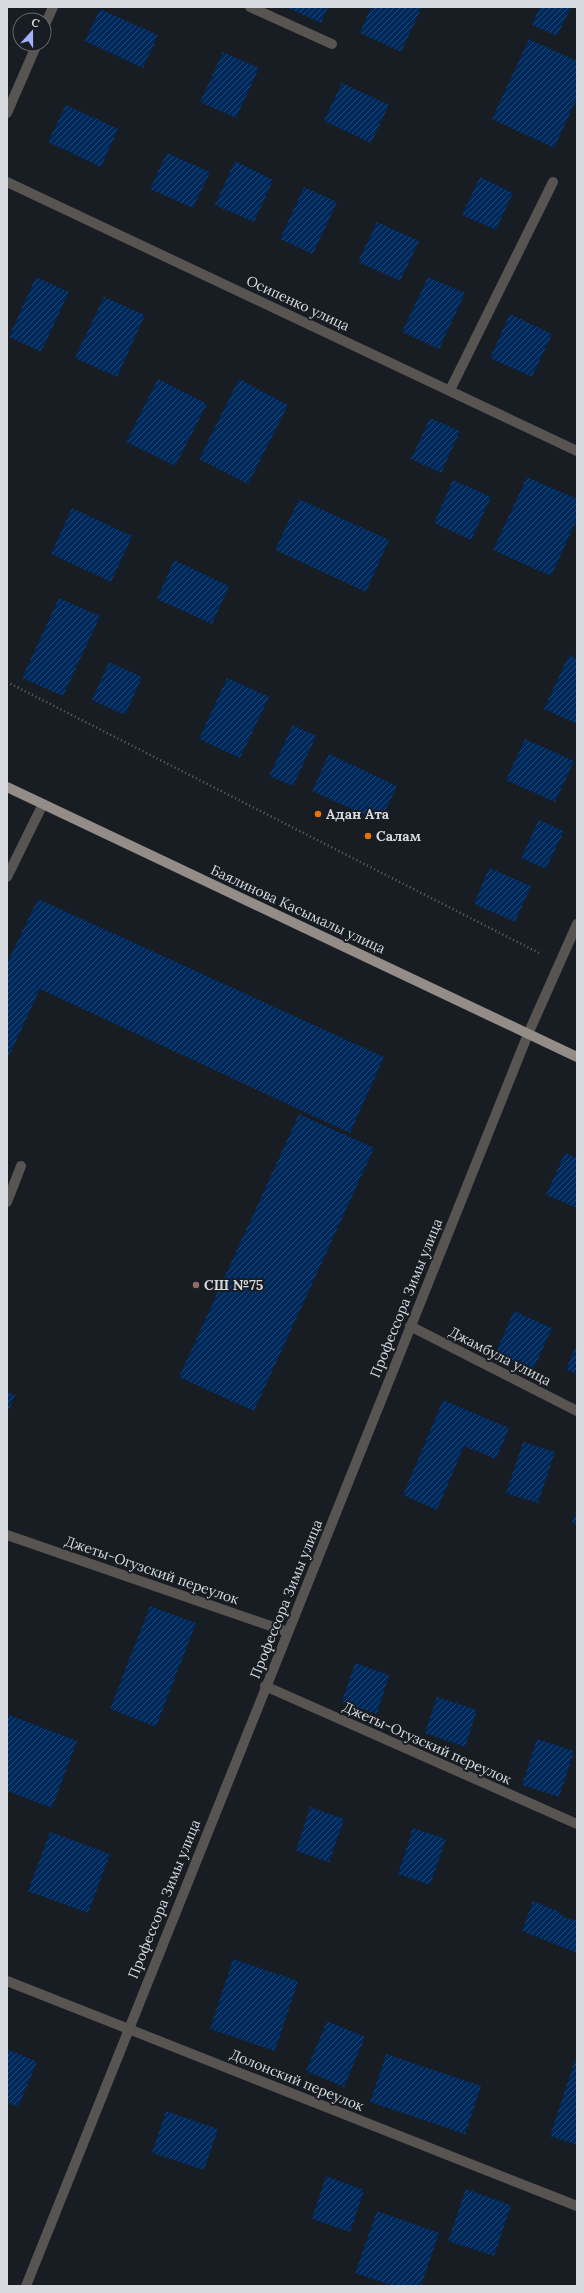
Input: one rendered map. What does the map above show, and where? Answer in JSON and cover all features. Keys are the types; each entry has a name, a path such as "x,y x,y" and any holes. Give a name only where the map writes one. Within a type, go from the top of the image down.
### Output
{"main road":[{"name":"Баялинова Касымалы улица","path":"7,786 577,1057"}],"street":[{"path":"250,7 332,44"},
{"path":"7,113 34,52"},
{"name":"Осипенко улица","path":"7,182 577,450"},
{"path":"450,390 553,182"},
{"path":"7,877 43,804"},
{"name":"Профессора Зимы улица","path":"26,2286 127,2028 528,1034 577,924"},
{"path":"7,1202 21,1166"},
{"name":"Джамбула улица","path":"410,1326 577,1411"},
{"name":"Джеты-Огузский переулок","path":"7,1535 288,1632"},
{"name":"Джеты-Огузский переулок","path":"266,1686 577,1824"},
{"name":"Долонский переулок","path":"7,1981 577,2206"}],"path":[{"path":"7,682 559,963"}],"building":[{"path":"286,7 328,7 321,23"},
{"path":"371,7 422,7 401,52 360,33"},
{"path":"540,7 571,7 557,36 532,25"},
{"path":"100,9 158,35 143,68 85,41"},
{"path":"529,39 577,61 577,98 554,148 492,119"},
{"path":"223,52 259,68 236,118 200,102"},
{"path":"342,83 389,105 371,143 324,121"},
{"path":"66,105 118,129 101,167 48,142"},
{"path":"167,153 210,172 193,208 150,189"},
{"path":"235,161 273,180 254,222 215,205"},
{"path":"480,177 513,193 496,230 462,215"},
{"path":"304,187 337,202 313,254 280,239"},
{"path":"377,222 419,241 400,281 358,262"},
{"path":"36,277 69,292 41,352 9,337"},
{"path":"428,277 465,293 439,349 402,332"},
{"path":"104,297 145,315 117,377 75,358"},
{"path":"510,314 552,334 532,377 490,358"},
{"path":"158,379 207,404 175,466 126,442"},
{"path":"239,379 288,405 248,484 199,459"},
{"path":"430,418 460,431 441,473 411,459"},
{"path":"527,477 577,499 577,519 551,576 493,550"},
{"path":"453,480 491,497 471,540 434,523"},
{"path":"299,499 389,540 366,592 275,550"},
{"path":"72,508 132,536 111,582 51,554"},
{"path":"174,560 229,586 212,624 157,599"},
{"path":"59,598 100,616 63,696 22,678"},
{"path":"569,655 577,659 577,724 544,709"},
{"path":"109,662 142,677 125,715 92,700"},
{"path":"227,678 269,697 240,758 199,739"},
{"path":"293,725 316,736 293,786 269,776"},
{"path":"525,739 574,761 555,802 506,780"},
{"path":"329,754 397,786 380,822 312,791"},
{"path":"539,820 564,831 546,869 521,858"},
{"path":"489,868 531,886 515,922 474,904"},
{"path":"38,899 384,1057 350,1133 40,989 7,1060 7,963"},
{"path":"299,1114 374,1148 254,1411 179,1377"},
{"path":"565,1153 577,1158 577,1208 546,1195"},
{"path":"514,1311 552,1328 532,1372 495,1354"},
{"path":"577,1344 577,1374 566,1369"},
{"path":"7,1392 15,1395 7,1414"},
{"path":"443,1400 509,1428 496,1459 464,1446 437,1510 403,1495"},
{"path":"523,1442 555,1452 538,1503 506,1493"},
{"path":"577,1508 577,1525 572,1523"},
{"path":"150,1606 196,1623 156,1727 110,1709"},
{"path":"355,1663 389,1675 377,1714 342,1702"},
{"path":"437,1697 477,1710 465,1747 425,1733"},
{"path":"7,1714 77,1741 52,1808 7,1791"},
{"path":"537,1739 574,1751 559,1797 522,1785"},
{"path":"310,1807 344,1819 329,1862 296,1851"},
{"path":"413,1828 446,1839 430,1885 398,1874"},
{"path":"50,1832 110,1854 88,1913 28,1891"},
{"path":"533,1901 557,1911 564,1917 577,1921 577,1953 522,1931"},
{"path":"233,1959 298,1981 275,2051 210,2029"},
{"path":"327,2021 365,2037 344,2087 306,2071"},
{"path":"7,2049 37,2062 18,2107 7,2102"},
{"path":"386,2054 481,2086 465,2134 370,2102"},
{"path":"575,2060 577,2060 577,2145 550,2136"},
{"path":"166,2111 218,2129 204,2170 152,2153"},
{"path":"326,2176 364,2190 350,2232 312,2219"},
{"path":"466,2189 511,2205 494,2256 448,2241"},
{"path":"377,2211 439,2233 421,2286 393,2286 355,2273"}],"place":[{"name":"Адан Ата","path":"318,814"},
{"name":"Салам","path":"368,836"},
{"name":"СШ №75","path":"196,1285"}]}
